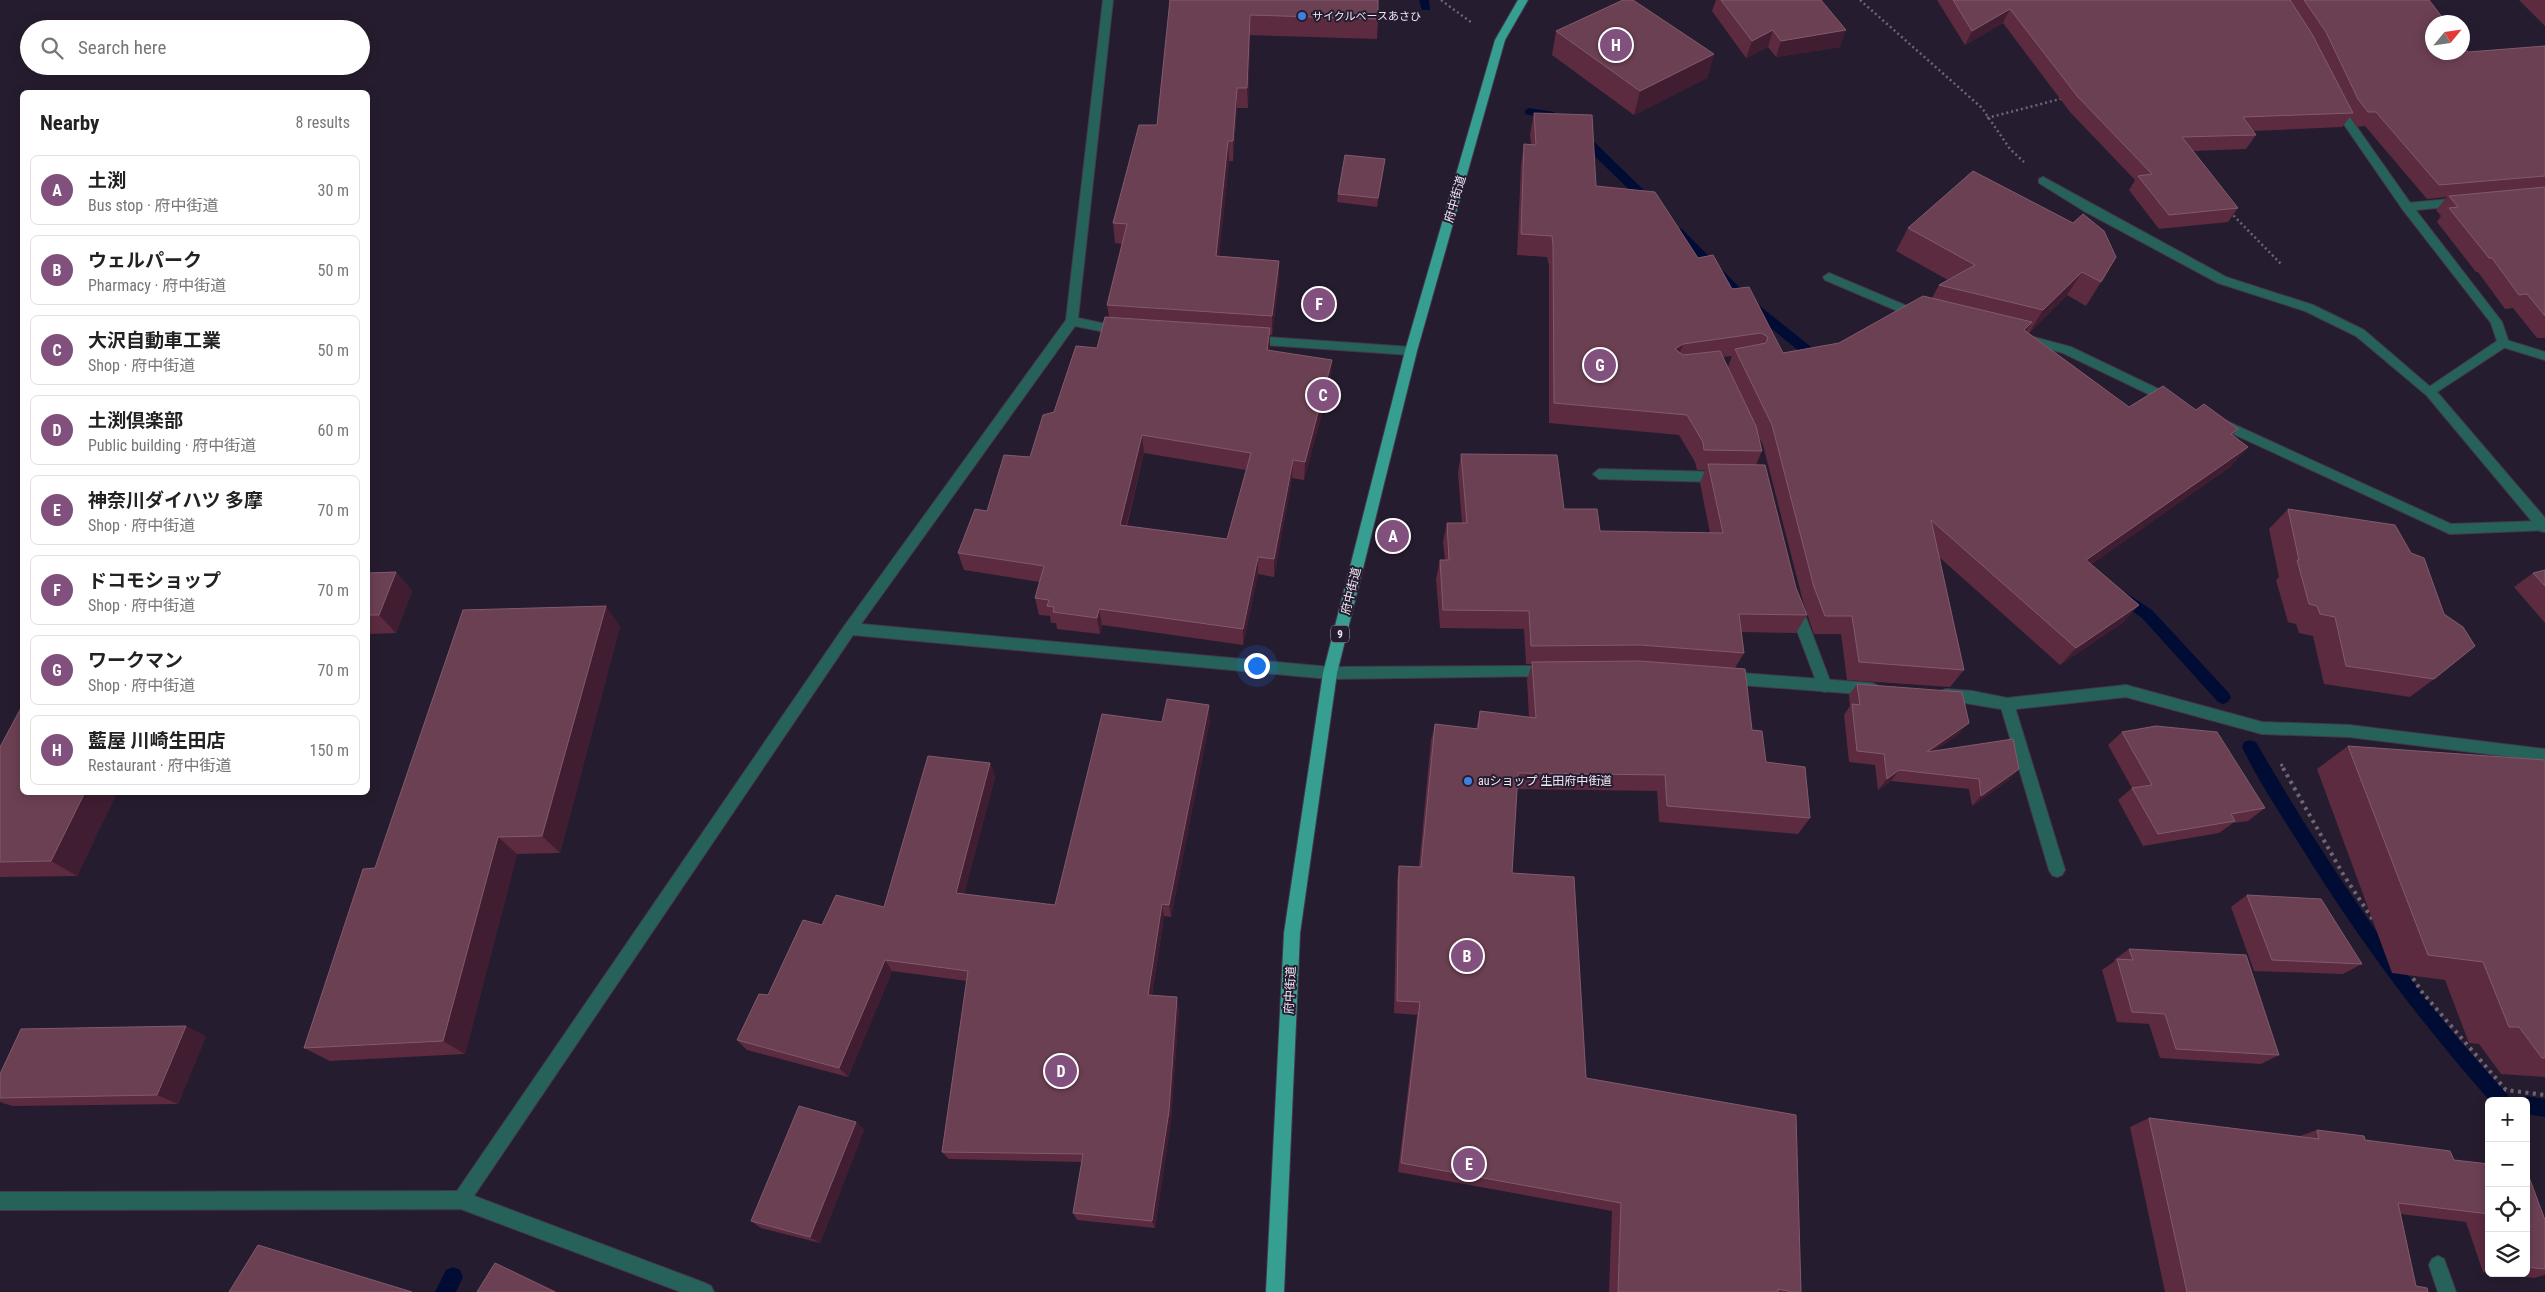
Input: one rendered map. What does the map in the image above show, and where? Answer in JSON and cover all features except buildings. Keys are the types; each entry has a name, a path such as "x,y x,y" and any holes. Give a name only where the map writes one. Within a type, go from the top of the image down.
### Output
{"main road":[{"name":"府中街道","path":"1276,1292 1292,933 1330,674 1411,351 1500,40 1523,0"}],"street":[{"path":"461,1200 850,629 1072,321 1108,0"},
{"path":"2333,98 2341,115 2407,207 2496,322 2504,343"},
{"path":"2044,181 2088,208 2222,280 2309,308 2360,334 2428,391 2544,526"},
{"path":"2407,207 2476,200"},
{"path":"1829,277 1904,309 1932,315"},
{"path":"1072,321 1107,330 1136,332"},
{"path":"2013,335 2067,350 2183,405"},
{"path":"1234,339 1411,351"},
{"path":"2428,391 2504,343 2545,356"},
{"path":"2210,418 2450,530 2544,526"},
{"path":"1599,474 1734,477"},
{"path":"1793,597 1825,686"},
{"path":"850,629 1330,674 1564,672"},
{"path":"1719,678 1884,690"},
{"path":"1933,694 1972,697 2007,704 2126,692 2190,707 2262,728 2349,731 2545,755"},
{"path":"2007,704 2056,870"},
{"path":"0,1201 461,1200 704,1292"},
{"path":"2438,1265 2447,1292"}],"path":[{"path":"1441,0 1462,17 1500,40"},
{"path":"1860,0 1982,108 1987,118 2010,149 2044,181"},
{"path":"1987,118 2072,96"},
{"path":"2228,210 2296,278 2306,294 2309,308"},
{"path":"2262,728 2342,874 2374,921"},
{"path":"2406,968 2422,992 2506,1090 2545,1095"}],"waterway":[{"path":"1424,0 1426,8"},
{"path":"1529,112 1554,116"},
{"path":"1579,134 1652,205"},
{"path":"1678,232 1745,301 1820,361"},
{"path":"2122,596 2147,614 2223,697"},
{"path":"2250,747 2294,821 2364,929 2448,1041 2498,1097"},
{"path":"2530,1106 2545,1108"},
{"path":"445,1292 453,1277"}],"place":[{"name":"サイクルベースあさひ","path":"1302,16"},
{"name":"藍屋 川崎生田店","path":"1616,45"},
{"name":"ドコモショップ","path":"1319,304"},
{"name":"ワークマン","path":"1600,365"},
{"name":"大沢自動車工業","path":"1323,395"},
{"name":"土渕","path":"1393,536"},
{"name":"auショップ 生田府中街道","path":"1468,781"},
{"name":"ウェルパーク","path":"1467,956"},
{"name":"土渕倶楽部","path":"1061,1071"},
{"name":"神奈川ダイハツ 多摩","path":"1469,1164"}]}
